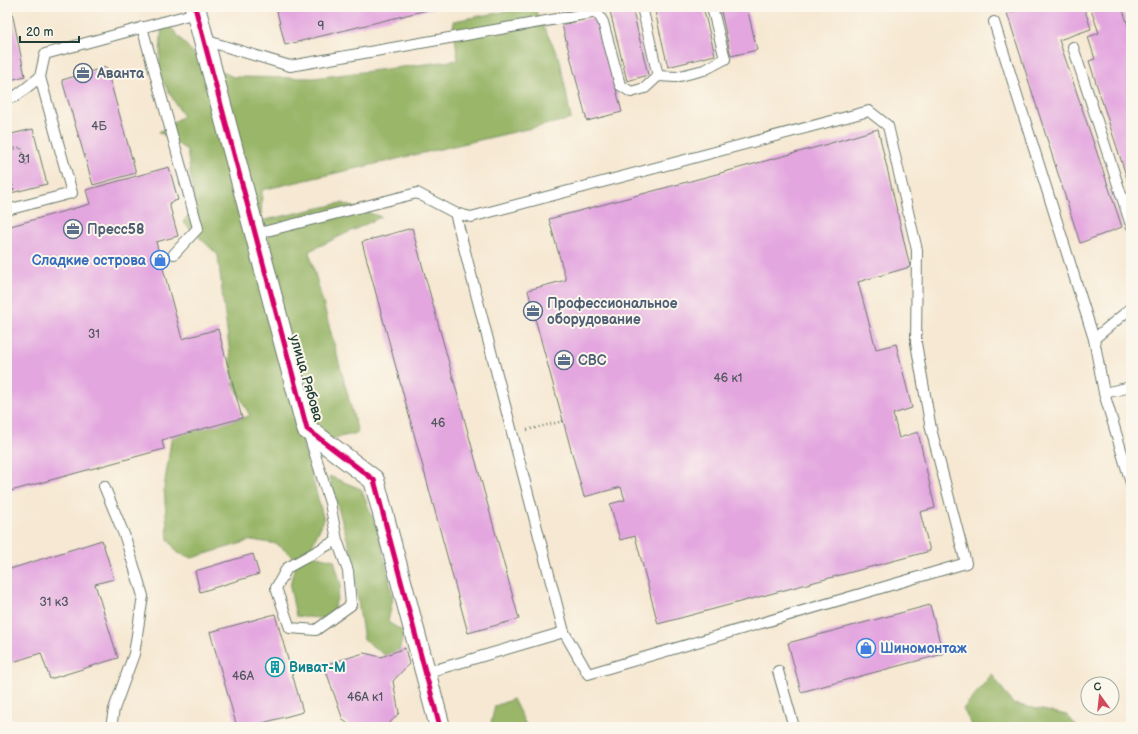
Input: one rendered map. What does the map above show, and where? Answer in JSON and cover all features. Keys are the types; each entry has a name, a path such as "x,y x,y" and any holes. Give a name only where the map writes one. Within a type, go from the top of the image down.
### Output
{"street":[{"name":"улица Рябова","path":"196,10 307,429 374,480 440,727"}],"lane":[{"path":"642,7 658,76"},
{"path":"204,40 290,66 596,10 603,22 620,85 631,92 645,88 658,76 676,77 704,70 725,59 712,7"},
{"path":"7,210 72,193 40,77 45,54 142,27 196,10"},
{"path":"994,22 1094,340 1104,393 1131,483"},
{"path":"142,27 198,228 174,254"},
{"path":"1073,47 1131,225"},
{"path":"7,99 16,96 40,77"},
{"path":"255,234 417,193 455,213 471,217 869,111 888,126 917,250 916,343 931,429 966,563 588,674 564,632 455,213"},
{"path":"1094,340 1131,308"},
{"path":"1104,393 1131,387"},
{"path":"307,429 330,502 337,540 348,571 351,605 316,630 290,628 276,588 287,568 337,540"},
{"path":"104,486 126,537 143,596 134,654 114,709 111,727"},
{"path":"425,673 564,632"},
{"path":"778,671 794,727"}],"path":[{"path":"7,151 21,147 27,166"},
{"path":"7,166 14,192"},
{"path":"512,434 563,420"}],"green space":[{"path":"534,7 560,60 571,119 262,190 261,221 342,203 381,217 309,251 358,433 303,445 324,520 308,554 334,560 341,585 331,619 296,616 290,587 296,559 277,544 252,540 192,558 178,553 168,539 164,488 172,434 250,416 234,385 218,255 183,222 195,207 187,150 159,132 183,116 159,75 162,17 199,60 233,77 314,78 458,60 453,21"},
{"path":"329,476 361,489 379,533 393,598 388,622 404,632 396,663 364,640 350,549"},
{"path":"992,674 1013,704 1067,715 1077,727 973,727 963,709"},
{"path":"513,699 527,727 490,727 495,706"}],"building":[{"path":"7,7 11,7 25,76 7,81"},
{"path":"276,7 435,7 435,8 285,45"},
{"path":"558,7 581,7 581,8 559,13"},
{"path":"609,7 632,7 648,75 627,81"},
{"path":"654,7 703,7 715,55 668,67"},
{"path":"720,7 747,7 757,50 731,56"},
{"path":"1027,7 1084,7 1091,29 1059,40 1122,227 1080,243 1007,13"},
{"path":"1090,7 1122,7 1131,35 1131,191 1089,61 1095,59 1088,37 1099,33"},
{"path":"597,16 622,112 587,121 562,25"},
{"path":"106,67 136,173 93,185 62,80"},
{"path":"33,129 47,184 7,194 7,135"},
{"path":"878,129 910,267 858,282 876,349 896,344 912,408 893,414 899,438 918,432 935,508 920,512 930,551 658,624 635,536 620,540 610,504 625,500 621,487 584,497 533,311 528,290 566,280 549,219 821,146"},
{"path":"169,167 178,200 169,203 178,236 156,242 182,339 218,329 242,418 162,440 164,449 7,492 7,227 90,204 86,190"},
{"path":"412,228 519,619 468,633 362,242"},
{"path":"102,540 114,579 95,584 118,658 50,679 41,653 7,664 7,570"},
{"path":"253,554 259,574 200,592 195,571"},
{"name":"Шиномонтаж","path":"930,605 943,654 801,692 788,643"},
{"path":"275,614 303,712 248,727 237,727 210,632"},
{"path":"405,648 409,664 393,681 399,713 388,725 380,727 352,727 343,720 324,665 364,653 381,657"}],"cycle path":[{"path":"195,7 307,429 374,480 440,727"}],"place":[{"name":"Аванта","path":"83,73"},
{"name":"Пресс58","path":"73,229"},
{"name":"Сладкие острова","path":"160,260"},
{"name":"Профессиональное оборудование","path":"533,311"},
{"name":"СВС","path":"564,360"},
{"name":"Шиномонтаж","path":"866,648"},
{"name":"Виват-М","path":"275,667"}]}
